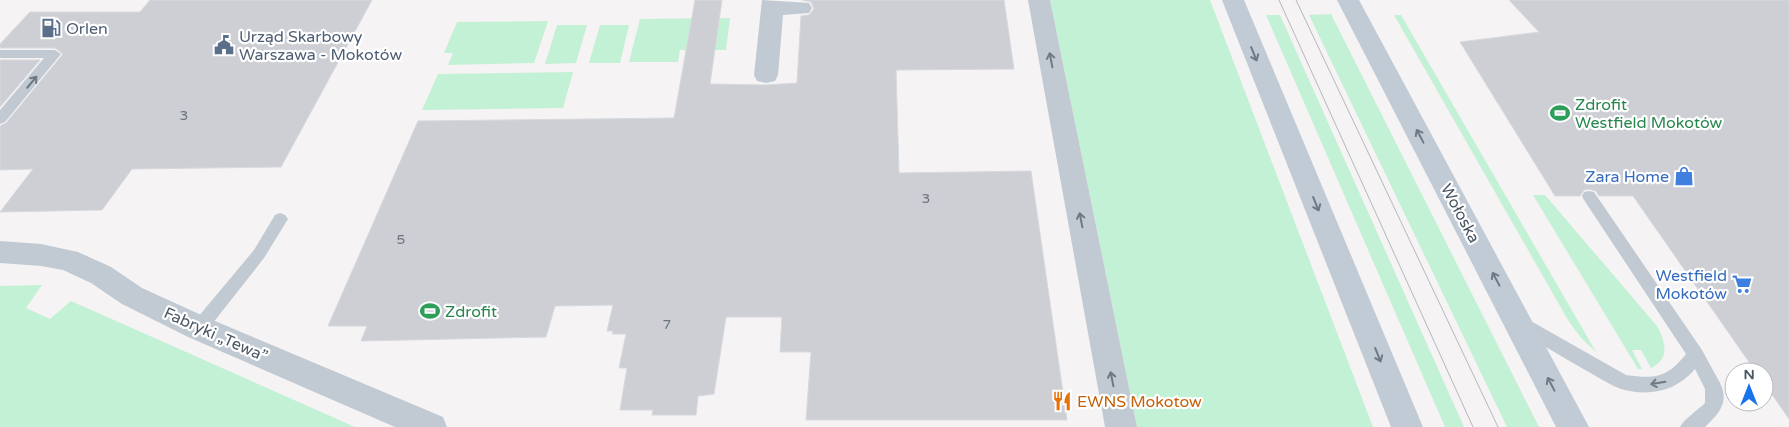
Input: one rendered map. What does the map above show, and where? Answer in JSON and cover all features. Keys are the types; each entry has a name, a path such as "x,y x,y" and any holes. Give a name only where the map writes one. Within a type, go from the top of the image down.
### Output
{"main road":[{"path":"1233,0 1407,427"},
{"name":"Wołoska","path":"1348,0 1573,427"}],"street":[{"path":"1039,0 1121,427"},
{"path":"766,75 773,4 801,8"},
{"name":"Fabryki „Tewa”","path":"0,252 41,255 68,260 101,275 132,296 199,328 431,427"}],"lane":[{"path":"0,54 56,54 0,119"},
{"path":"1589,196 1696,355 1714,388 1714,406 1697,423 1689,427"},
{"path":"199,328 259,254 280,219"},
{"path":"1518,322 1623,382 1656,384 1672,380 1683,371 1696,355"}],"green space":[{"path":"1050,0 1210,0 1373,427 1137,427"},
{"path":"1331,14 1539,427 1507,427 1309,15"},
{"path":"1266,15 1280,15 1464,427 1445,427"},
{"path":"1394,15 1401,15 1596,352 1581,338 1568,320"},
{"path":"730,18 726,50 680,50 678,62 629,62 640,19"},
{"path":"548,21 534,63 448,65 453,53 444,53 457,22"},
{"path":"557,25 587,25 576,63 545,64"},
{"path":"600,25 629,25 620,63 589,63"},
{"path":"573,72 563,108 422,110 438,74"},
{"path":"1533,195 1545,195 1657,326 1664,343 1664,354 1657,364 1651,368 1641,350 1632,350 1642,369 1638,369"},
{"path":"42,285 26,308 50,319 71,301 355,427 0,427 0,286"}],"building":[{"path":"150,0 372,0 281,167 132,169 102,210 0,212 33,169 0,170 0,126 6,123 63,54 55,48 0,48 0,44 30,12 140,12"},
{"path":"695,0 722,0 710,84 766,85 797,83 801,16 809,15 814,9 811,2 802,0 1004,0 1014,69 896,70 899,173 1031,171 1067,420 806,420 811,352 780,352 782,317 726,317 714,394 698,396 696,415 652,415 653,410 620,410 627,368 619,368 626,334 612,334 613,331 607,331 613,305 555,306 546,337 361,341 367,326 328,326 418,121 674,118"},
{"name":"Westfield Mokotów","path":"1509,0 1789,0 1789,419 1774,397 1774,362 1749,362 1633,196 1599,196 1596,191 1589,189 1584,190 1580,196 1555,196 1460,42 1539,32"},
{"path":"0,60 40,60 0,107"}],"tram line":[{"path":"1279,0 1473,427"},
{"path":"1296,0 1498,427"}],"place":[{"name":"Orlen","path":"51,28"},
{"name":"Urząd Skarbowy Warszawa - Mokotów","path":"224,45"},
{"name":"Zdrofit Westfield Mokotów","path":"1560,113"},
{"name":"Zara Home","path":"1684,176"},
{"name":"Westfield Mokotów","path":"1742,284"},
{"name":"Zdrofit","path":"430,311"},
{"name":"EWNS Mokotow","path":"1062,401"}]}
